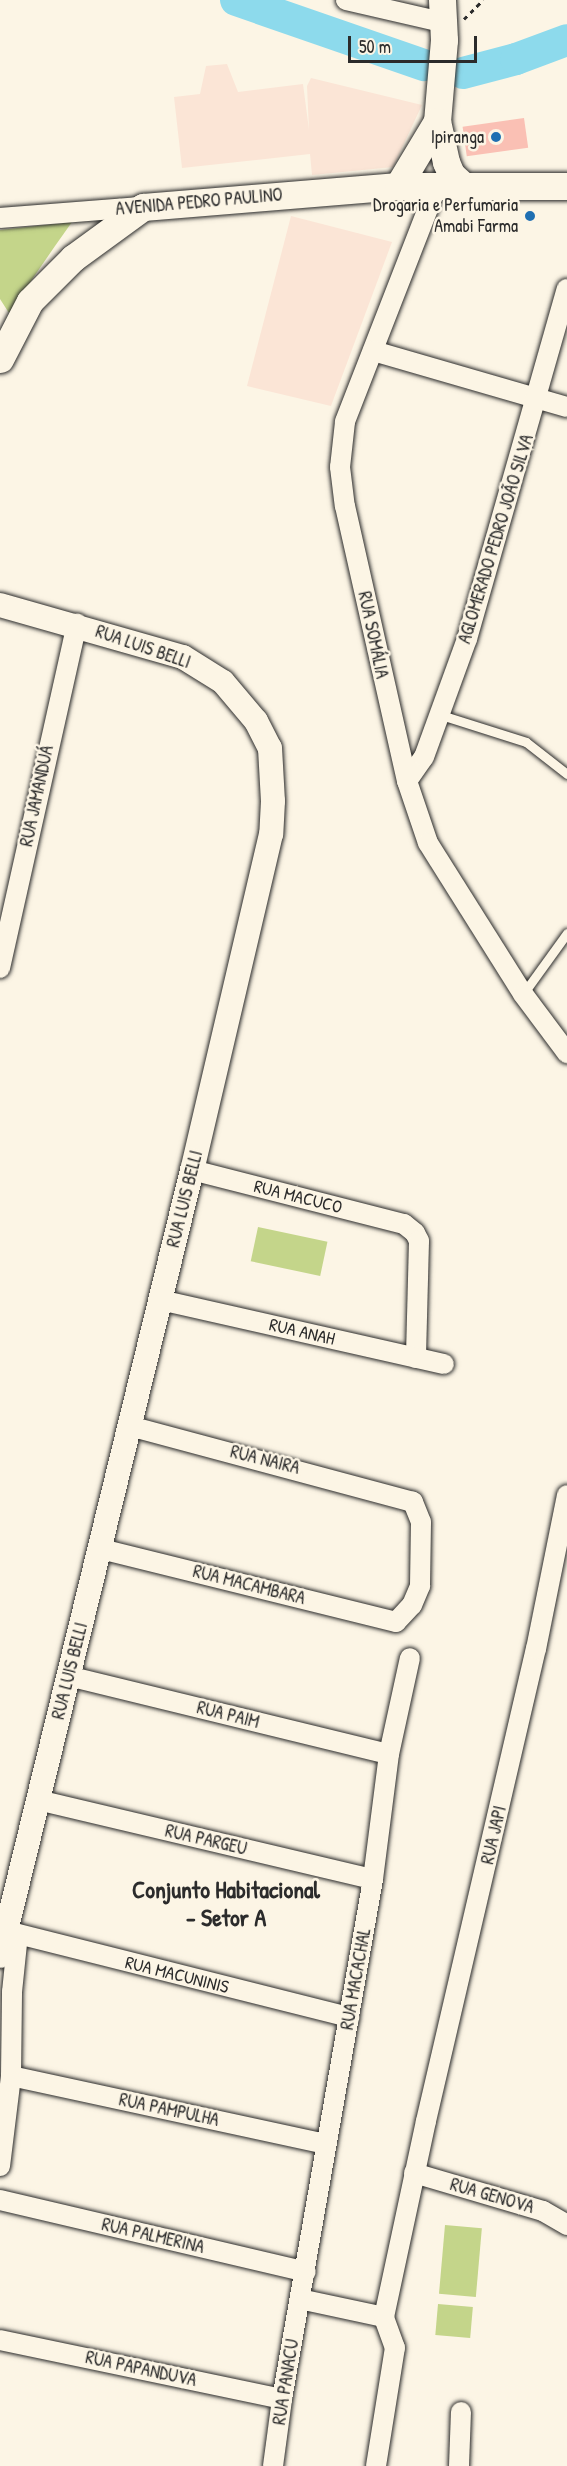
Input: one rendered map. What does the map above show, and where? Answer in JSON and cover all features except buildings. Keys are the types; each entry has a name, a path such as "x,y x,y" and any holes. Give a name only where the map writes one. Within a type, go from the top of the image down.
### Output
{"main road":[{"path":"442,11 437,121 451,174 465,187"},
{"path":"398,186 437,121"},
{"name":"AVENIDA PEDRO PAULINO","path":"143,207 398,186 436,188 567,186"},
{"path":"2,343 30,301 73,258 143,207"}],"street":[{"path":"346,0 442,11"},
{"name":"RUA SOMÁLIA","path":"436,188 345,422 340,467 348,518 407,781 428,843 523,994 567,1053"},
{"name":"AVENIDA PEDRO PAULINO","path":"0,218 143,207"},
{"name":"AGLOMERADO PEDRO JOÃO SILVA","path":"407,781 424,757 441,715 538,400 567,289"},
{"path":"373,351 567,407"},
{"name":"RUA LUIS BELLI","path":"0,605 77,624 183,657 223,682 256,721 270,748 270,834 101,1549 38,1800 12,1932 0,1956"},
{"name":"RUA JAMANDUÁ","path":"0,968 77,624"},
{"name":"RUA MACUCO","path":"192,1170 404,1224 419,1241 416,1358"},
{"name":"RUA ANAH","path":"160,1300 444,1364"},
{"name":"RUA NAIRA","path":"129,1426 401,1495 413,1502 419,1510 420,1586 412,1605 396,1622"},
{"name":"RUA JAPI","path":"384,2317 414,2173 489,1856 567,1495"},
{"name":"RUA MACAMBARA","path":"101,1549 396,1622"},
{"name":"RUA MACACHAL","path":"300,2299 373,1879 389,1754 411,1658"},
{"name":"RUA PAIM","path":"68,1676 389,1754"},
{"name":"RUA PARGEU","path":"38,1800 373,1879"},
{"path":"0,2166 11,2076 12,1932"},
{"name":"RUA MACUNINIS","path":"12,1932 349,2017"},
{"name":"RUA PAMPULHA","path":"11,2076 326,2144"},
{"name":"RUA GENOVA","path":"414,2173 543,2211 567,2225"},
{"name":"RUA PALMERINA","path":"0,2200 306,2272"},
{"path":"300,2299 384,2317 395,2348 376,2466"},
{"name":"RUA PANACU","path":"273,2466 282,2399 300,2299"},
{"name":"RUA PAPANDUVA","path":"0,2340 282,2399"},
{"path":"459,2466 461,2412"}],"lane":[{"path":"441,715 526,742 567,774"},
{"path":"523,994 567,933"}],"shaded area":[{"path":"227,64 238,92 303,84 309,130 307,86 311,78 422,105 393,167 312,175 310,154 182,168 174,97 200,94 206,66"},
{"path":"291,216 392,242 331,406 247,386"}],"green space":[{"path":"72,222 9,313 0,299 0,230"},
{"path":"258,1227 327,1242 320,1276 251,1261"},
{"path":"445,2225 482,2228 476,2297 439,2294"},
{"path":"438,2304 473,2307 470,2338 435,2335"}],"waterway":[{"path":"236,0 424,65"},
{"path":"463,73 516,59 567,40"}],"place":[{"name":"Ipiranga","path":"496,137"},
{"name":"Drogaria e Perfumaria Amabi Farma","path":"530,216"}],"district":[{"name":"Conjunto Habitacional - Setor A","path":"226,1904"}]}
